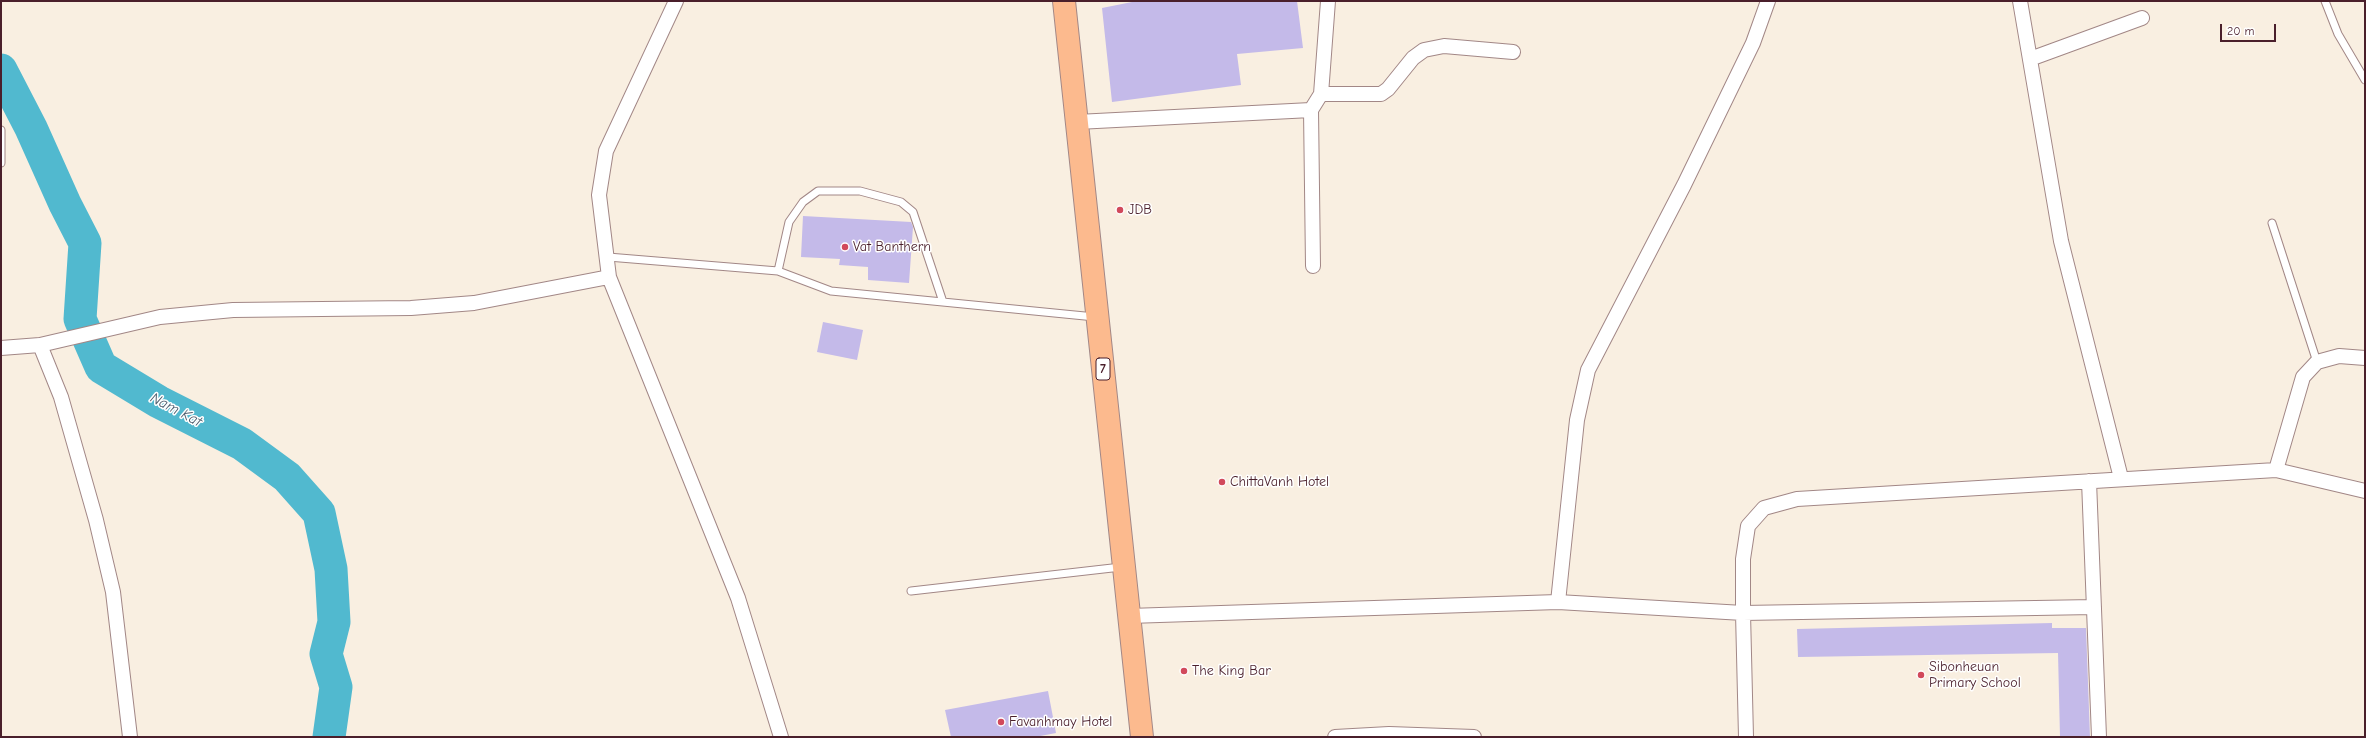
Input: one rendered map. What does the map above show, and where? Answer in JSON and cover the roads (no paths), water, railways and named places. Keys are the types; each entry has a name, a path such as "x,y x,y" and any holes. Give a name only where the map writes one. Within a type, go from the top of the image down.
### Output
{"highway":[{"name":"7","path":"1064,1 1142,737"}],"street":[{"path":"676,1 606,151 599,195 608,257 609,277 738,598 780,737"},
{"path":"1313,266 1311,110 1321,94 1328,1"},
{"path":"1558,602 1577,420 1588,370 1722,107 1753,43 1768,1"},
{"path":"2020,1 2061,241 2122,478"},
{"path":"2030,59 2142,18"},
{"path":"1321,94 1381,94 1388,89 1413,58 1424,50 1444,46 1513,52"},
{"path":"1077,122 1311,110"},
{"path":"1,348 40,345 160,317 233,310 411,308 474,303 609,277"},
{"path":"40,345 61,396 96,520 113,592 130,737"},
{"path":"2276,470 2303,377 2317,362 2339,356 2365,358"},
{"path":"1746,737 1743,558 1748,526 1764,508 1797,499 2122,478 2276,470 2365,491"},
{"path":"2089,481 2099,737"},
{"path":"1130,616 1558,602 1743,613 2094,607"},
{"path":"1335,737 1389,734 1474,737"}],"lane":[{"path":"2325,1 2338,34 2365,80"},
{"path":"1,130 1,163"},
{"path":"778,271 789,222 804,202 818,192 860,191 900,202 913,212 943,302"},
{"path":"2272,223 2317,362"},
{"path":"608,257 778,271 831,291 1098,318"},
{"path":"911,591 1124,567"}],"waterway":[{"name":"Nam Kat","path":"1,70 31,128 65,204 85,243 80,319 101,367 159,402 242,444 287,477 319,513 331,569 334,622 326,654 336,687 329,737"}],"place":[{"name":"JDB","path":"1120,210"},
{"name":"Vat Banthern","path":"845,247"},
{"name":"ChittaVanh Hotel","path":"1222,482"},
{"name":"The King Bar","path":"1184,671"},
{"name":"Sibonheuan Primary School","path":"1921,675"},
{"name":"Favanhmay Hotel","path":"1001,722"}]}
